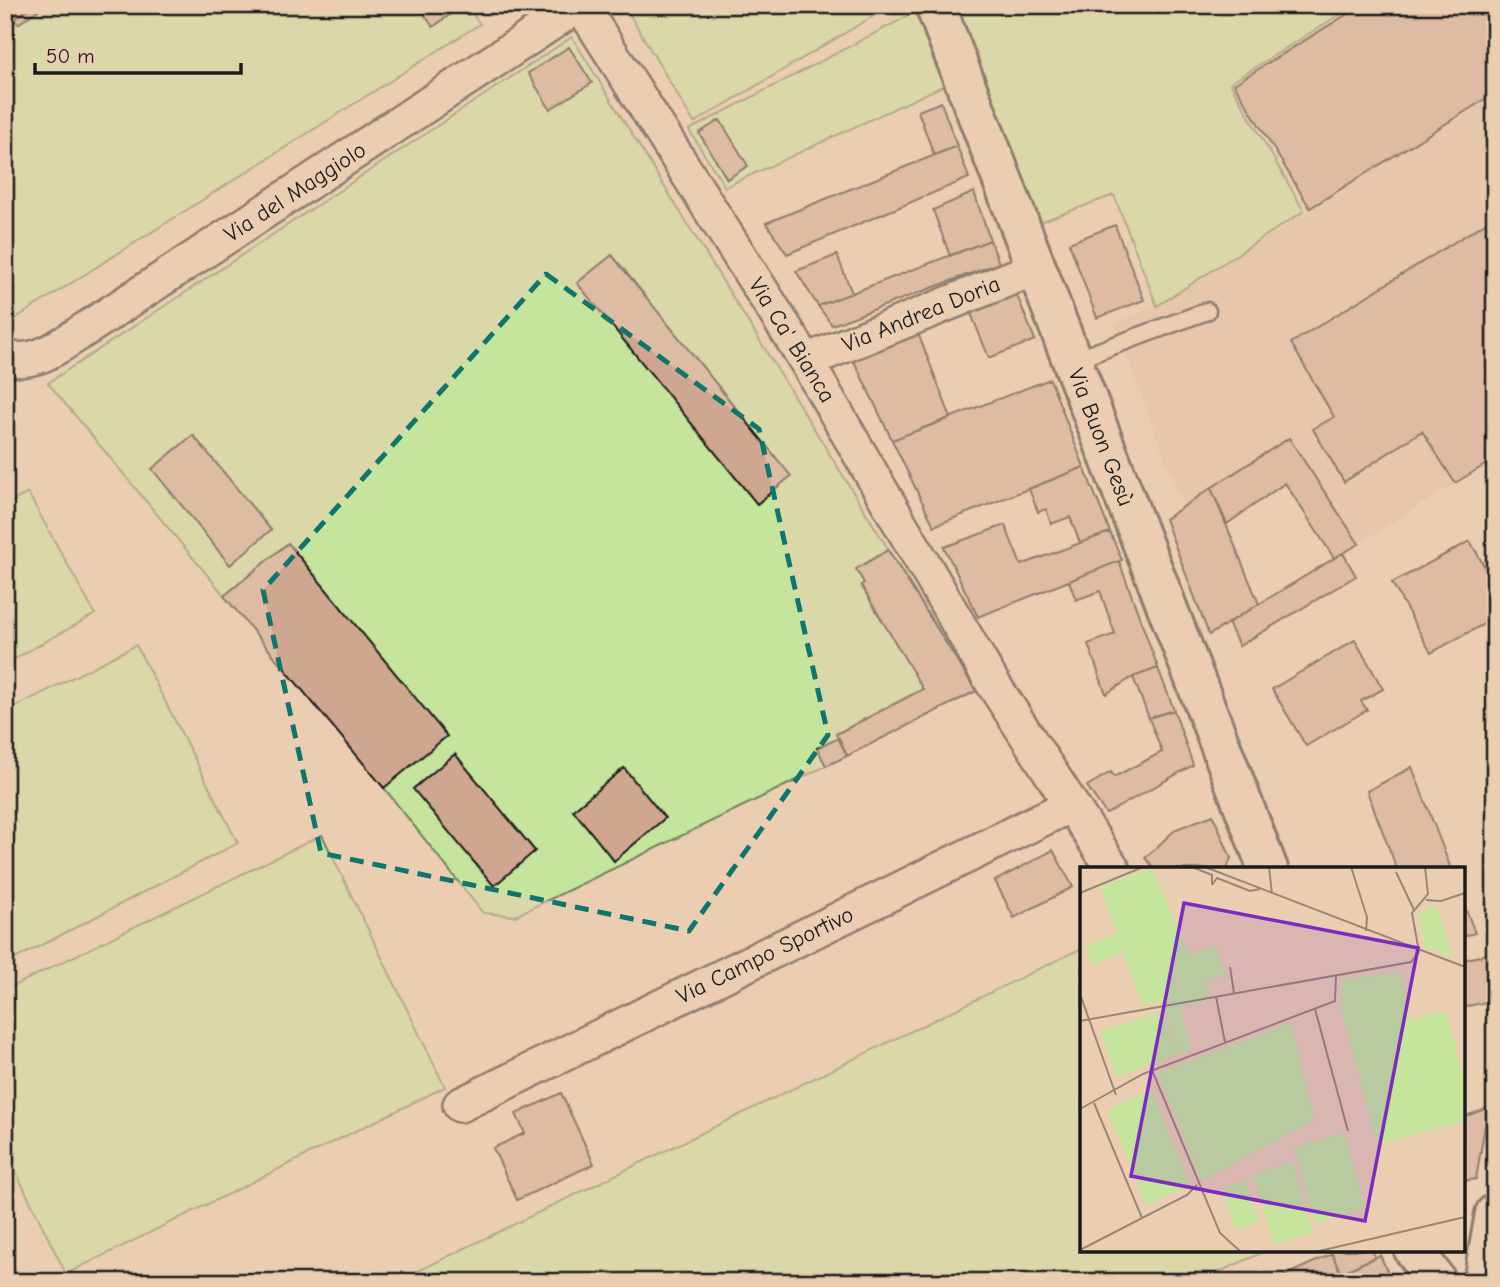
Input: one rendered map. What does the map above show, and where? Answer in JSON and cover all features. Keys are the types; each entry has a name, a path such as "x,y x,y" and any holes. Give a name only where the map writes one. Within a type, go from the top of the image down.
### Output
{"street":[{"name":"Via Ca' Bianca","path":"580,5 806,361 992,682 1071,805"},
{"name":"Via del Maggiolo","path":"11,367 36,358 89,327 580,5"},
{"name":"Via Buon Gesù","path":"935,5 1267,867"},
{"name":"Via Andrea Doria","path":"806,361 1035,268"},
{"path":"1071,805 1112,867"},
{"name":"Via Campo Sportivo","path":"460,1105 1071,805"},
{"path":"1483,1282 1495,1214"},
{"path":"1415,1252 1437,1282"}],"lane":[{"path":"1072,361 1208,311"}],"highlighted area":[{"path":"546,274 759,429 828,735 689,931 321,853 263,590"}],"shaded area":[{"path":"1495,93 1495,459 1359,544 1289,439 1183,506 1114,323 1157,306"}],"green space":[{"path":"26,5 466,5 480,24 13,320 5,311 5,19"},
{"path":"624,5 892,5 694,123"},
{"path":"929,5 1355,5 1230,83 1304,211 1157,306 1114,195 1007,234 951,82 725,187 689,130"},
{"path":"572,37 976,691 515,916 483,913 384,788 48,383"},
{"path":"28,493 95,614 5,664 5,505"},
{"path":"136,645 238,843 5,964 5,712"},
{"path":"322,835 445,1087 66,1274 5,1150 5,990"},
{"path":"1080,949 1080,1252 1264,1252 1197,1282 421,1282 416,1272"}],"building":[{"path":"34,5 45,5 18,24 14,19"},
{"path":"418,5 463,5 433,27"},
{"path":"1362,5 1495,5 1495,93 1310,208 1234,84"},
{"path":"569,47 592,83 550,109 528,73"},
{"path":"941,102 957,146 934,155 918,111"},
{"path":"720,120 748,166 727,179 699,133"},
{"path":"957,146 969,178 787,254 766,223"},
{"path":"974,192 990,240 950,256 933,210"},
{"path":"1495,217 1495,459 1455,483 1422,431 1344,482 1313,429 1334,417 1291,343"},
{"path":"1115,225 1144,300 1097,318 1069,243"},
{"path":"990,240 999,263 832,325 818,306"},
{"path":"612,255 791,476 757,504 577,283"},
{"path":"837,255 852,293 818,306 796,271"},
{"path":"1016,293 1035,340 989,358 970,311"},
{"path":"918,333 951,418 892,440 853,359"},
{"path":"1050,379 1084,467 934,526 892,440"},
{"path":"193,435 271,530 230,565 152,469"},
{"path":"1289,438 1359,544 1334,558 1285,483 1227,524 1211,488"},
{"path":"1084,467 1110,532 1080,543 1070,517 1051,524 1046,509 1038,512 1029,489"},
{"path":"1211,488 1259,604 1209,635 1165,519"},
{"path":"1005,525 1021,565 1110,532 1122,560 978,617 944,547"},
{"path":"1470,541 1495,585 1495,618 1431,653 1392,583"},
{"path":"288,543 447,736 384,788 224,596"},
{"path":"888,550 976,691 847,756 836,734 923,689 861,585 864,583 856,569"},
{"path":"1343,553 1356,576 1239,646 1228,623"},
{"path":"1119,561 1158,668 1133,677 1106,694 1088,644 1115,634 1100,591 1076,600 1069,581"},
{"path":"1355,640 1383,689 1361,701 1367,710 1306,746 1272,689"},
{"path":"1158,668 1174,710 1149,718 1133,677"},
{"path":"1174,710 1193,765 1106,814 1087,786 1111,772 1114,777 1162,752 1149,718"},
{"path":"839,738 847,756 826,766 817,748"},
{"path":"455,754 535,851 494,886 413,789"},
{"path":"1412,767 1450,867 1396,867 1367,791"},
{"path":"624,768 665,818 614,861 573,810"},
{"path":"1213,815 1231,858 1228,867 1153,867 1145,858 1176,829"},
{"path":"1053,850 1073,887 1014,918 995,881"},
{"path":"1465,907 1475,933 1465,936"},
{"path":"1495,952 1495,1000 1465,1007 1465,960"},
{"path":"561,1093 594,1164 517,1200 493,1148 525,1133 516,1114"},
{"path":"1488,1108 1476,1179 1465,1181 1465,1116"},
{"path":"1331,1252 1373,1252 1375,1257 1341,1273"},
{"path":"1332,1254 1341,1273 1321,1282 1270,1282"},
{"path":"1380,1255 1392,1282 1321,1282 1341,1273"}]}
